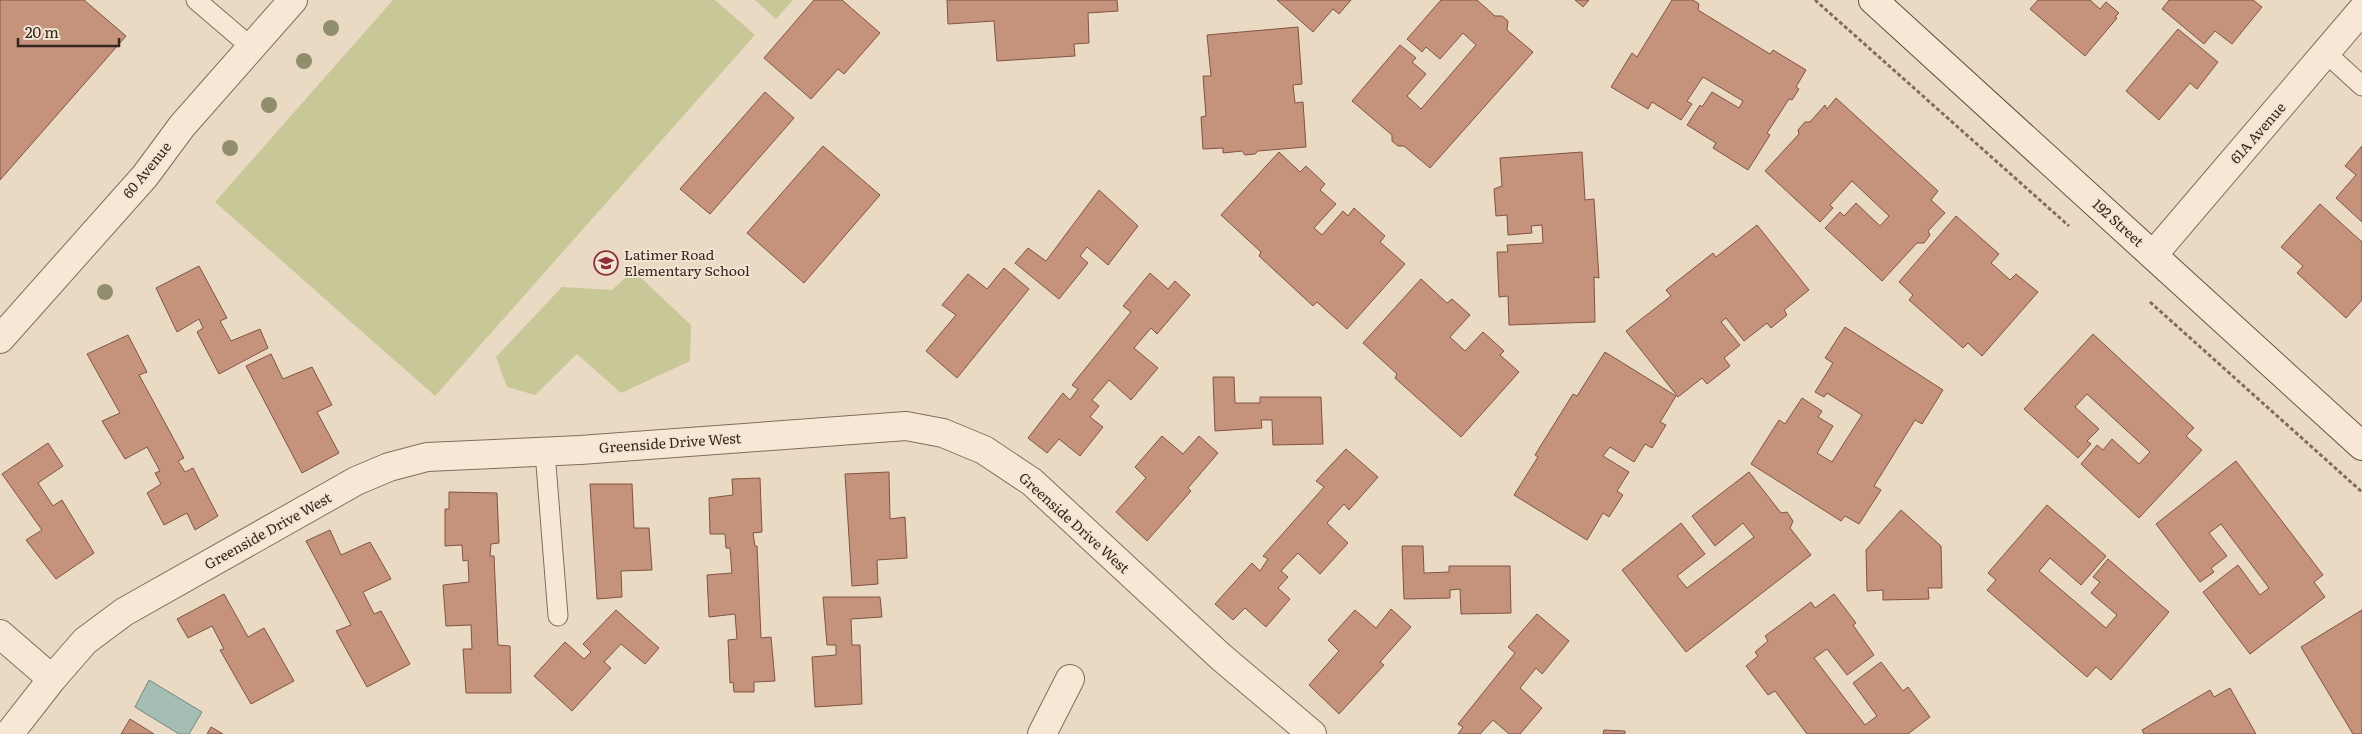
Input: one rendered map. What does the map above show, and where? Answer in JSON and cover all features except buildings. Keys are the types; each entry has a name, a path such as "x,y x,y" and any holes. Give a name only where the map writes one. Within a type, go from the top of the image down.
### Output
{"street":[{"name":"60 Avenue","path":"0,339 145,176 182,126 293,0"},
{"name":"192 Street","path":"1873,0 2362,446"},
{"name":"61A Avenue","path":"2153,255 2362,10"},
{"name":"Greenside Drive West","path":"8,734 52,679 85,642 124,612 356,482 389,467 427,456 545,452 906,426 943,432 984,450 1032,482 1221,657 1312,734"},
{"path":"0,634 52,679"},
{"path":"1042,734 1070,679"}],"lane":[{"path":"196,0 251,47"},
{"path":"2326,53 2362,86"},
{"path":"545,452 558,616"}],"path":[{"path":"1815,0 2069,226"},
{"path":"2150,302 2362,492"}],"green space":[{"path":"393,0 715,0 755,35 435,396 215,202"},
{"path":"755,0 793,0 776,19"},
{"path":"639,276 691,325 690,361 621,393 577,354 535,395 507,387 496,357 562,287 612,290 625,278"}],"shaded area":[{"path":"149,680 202,712 189,734 179,734 135,707"}],"place":[{"name":"Latimer Road Elementary School","path":"606,263"}]}
